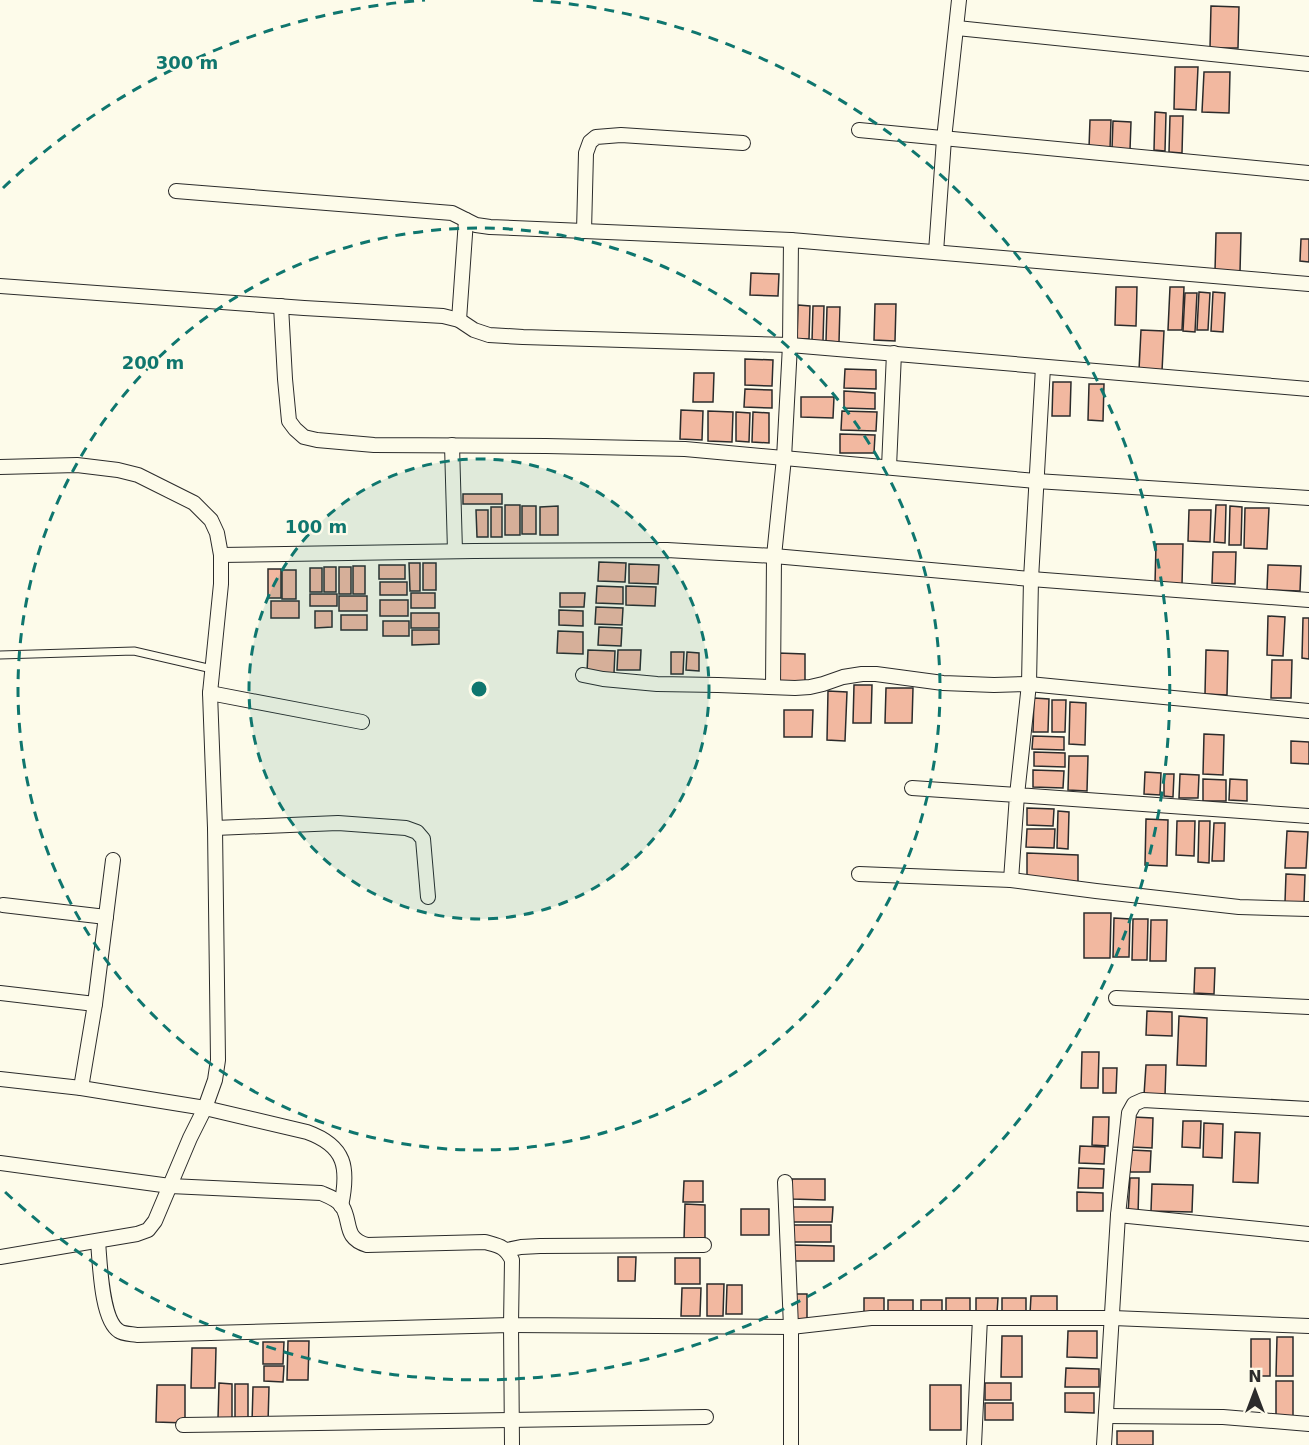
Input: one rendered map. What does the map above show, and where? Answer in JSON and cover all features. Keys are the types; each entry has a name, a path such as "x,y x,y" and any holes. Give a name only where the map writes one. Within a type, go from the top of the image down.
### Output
{"street":[{"path":"936,252 944,139 957,28 958,0"},
{"path":"957,28 1309,64"},
{"path":"859,130 1309,173"},
{"path":"584,231 586,153 590,142 596,137 621,135 743,143"},
{"path":"176,191 452,213 476,225 490,227 791,240 1309,284"},
{"path":"459,320 466,220"},
{"path":"773,687 774,556 784,458 790,345 791,240"},
{"path":"0,286 443,316 459,320 474,330 489,335 790,345 1309,389"},
{"path":"281,306 289,421 304,437 317,440 374,445 685,449 1036,481 1309,498"},
{"path":"889,467 894,353"},
{"path":"1011,880 1029,684 1031,579 1043,367"},
{"path":"452,445 455,551"},
{"path":"0,467 76,465 138,475 194,503 211,520 217,533 221,555 221,584 210,693 215,828 218,1060 215,1080 155,1221 148,1230 98,1242 0,1257"},
{"path":"221,555 667,549 1309,600"},
{"path":"583,675 657,684 810,687 843,677 876,674 943,683 1029,684 1309,711"},
{"path":"210,693 362,722"},
{"path":"912,788 1309,816"},
{"path":"215,828 338,823 406,828 417,832 423,838 428,897"},
{"path":"81,1088 95,1004 113,860"},
{"path":"859,874 1011,880 1239,907 1309,909"},
{"path":"3,905 106,917"},
{"path":"0,993 95,1004"},
{"path":"1116,998 1309,1007"},
{"path":"0,1079 81,1088 205,1108 307,1132 334,1146 341,1158 345,1189 341,1206"},
{"path":"1104,1445 1118,1215 1129,1113 1134,1104 1143,1100 1309,1109"},
{"path":"0,1163 170,1186 321,1193 331,1197 341,1206 353,1238 360,1243 367,1245 484,1242 499,1246 507,1251 512,1260 512,1445"},
{"path":"785,1182 791,1327 791,1445"},
{"path":"1118,1215 1309,1234"},
{"path":"98,1242 105,1309 111,1323 120,1332 137,1335 511,1325 791,1327 871,1318 980,1317 1113,1317 1309,1326"},
{"path":"507,1251 520,1247 540,1246 704,1245"},
{"path":"974,1445 980,1317"},
{"path":"1106,1416 1223,1417 1309,1424"},
{"path":"183,1425 706,1417"}],"lane":[{"path":"0,654 134,651 212,669"}],"building":[{"path":"1211,6 1239,7 1238,48 1210,48"},
{"path":"1175,67 1198,67 1196,110 1174,109"},
{"path":"1204,72 1230,72 1229,113 1202,112"},
{"path":"1155,112 1166,113 1165,151 1154,150"},
{"path":"1170,116 1183,116 1182,153 1169,152"},
{"path":"1090,120 1111,120 1110,149 1089,148"},
{"path":"1113,121 1131,122 1130,150 1112,149"},
{"path":"1216,233 1241,233 1240,272 1215,271"},
{"path":"1301,239 1309,239 1309,262 1300,261"},
{"path":"751,273 779,274 778,296 750,295"},
{"path":"1116,287 1137,287 1136,326 1115,325"},
{"path":"1170,287 1184,287 1182,330 1168,330"},
{"path":"1199,292 1210,293 1208,330 1197,330"},
{"path":"1213,292 1225,293 1223,332 1211,331"},
{"path":"1185,293 1197,293 1195,332 1183,331"},
{"path":"875,304 896,304 895,341 874,340"},
{"path":"798,305 810,306 809,339 797,339"},
{"path":"813,306 824,306 823,341 812,341"},
{"path":"827,307 840,307 839,342 826,341"},
{"path":"1141,330 1164,331 1162,371 1139,370"},
{"path":"745,359 773,360 772,386 745,385"},
{"path":"845,369 876,370 876,389 844,388"},
{"path":"694,373 714,373 713,402 693,402"},
{"path":"1053,382 1071,382 1070,416 1052,416"},
{"path":"1089,384 1104,384 1103,421 1088,420"},
{"path":"745,389 772,390 772,408 744,407"},
{"path":"844,391 875,393 875,409 844,408"},
{"path":"801,397 834,397 833,418 801,417"},
{"path":"681,410 703,411 702,440 680,439"},
{"path":"708,411 733,412 732,442 708,441"},
{"path":"842,411 877,412 876,431 841,430"},
{"path":"736,412 750,413 749,442 736,441"},
{"path":"753,412 769,413 769,443 752,442"},
{"path":"840,434 875,435 874,453 840,453"},
{"path":"463,494 502,494 502,504 463,504"},
{"path":"505,505 520,505 520,535 505,535"},
{"path":"1216,505 1226,505 1225,543 1214,542"},
{"path":"522,506 536,506 536,534 522,534"},
{"path":"558,506 558,535 540,535 540,507"},
{"path":"1230,506 1242,507 1241,545 1229,545"},
{"path":"491,507 502,507 502,537 491,537"},
{"path":"1245,508 1269,508 1267,549 1244,548"},
{"path":"476,510 488,510 488,537 477,537"},
{"path":"1189,510 1211,510 1210,542 1188,541"},
{"path":"1156,544 1183,544 1182,585 1155,584"},
{"path":"1213,552 1236,552 1235,584 1212,583"},
{"path":"599,562 626,563 625,582 598,581"},
{"path":"409,563 420,563 420,591 410,591"},
{"path":"423,563 436,563 436,590 423,590"},
{"path":"629,564 659,565 658,584 629,583"},
{"path":"379,565 405,565 405,579 379,579"},
{"path":"1268,565 1301,566 1300,591 1267,590"},
{"path":"353,566 365,566 365,594 353,594"},
{"path":"324,567 336,567 336,592 324,592"},
{"path":"339,567 351,567 351,594 339,594"},
{"path":"310,568 322,568 322,592 310,592"},
{"path":"268,569 281,569 281,598 268,598"},
{"path":"282,570 296,570 296,599 282,599"},
{"path":"380,582 407,582 407,595 380,595"},
{"path":"597,586 623,587 623,604 596,603"},
{"path":"626,586 656,587 655,606 626,605"},
{"path":"411,593 435,593 435,608 411,608"},
{"path":"560,593 585,593 584,607 560,607"},
{"path":"310,594 337,594 337,606 310,606"},
{"path":"339,596 367,596 367,611 339,611"},
{"path":"380,600 408,600 408,616 380,616"},
{"path":"271,601 299,601 299,618 271,618"},
{"path":"596,607 623,608 622,625 595,624"},
{"path":"559,610 583,611 583,626 559,625"},
{"path":"315,611 332,611 332,627 315,628"},
{"path":"411,613 439,613 439,628 411,628"},
{"path":"341,615 367,615 367,630 341,630"},
{"path":"1268,616 1285,617 1283,656 1267,655"},
{"path":"1303,618 1309,618 1309,659 1302,658"},
{"path":"383,621 409,621 409,636 383,636"},
{"path":"599,627 622,628 621,646 598,645"},
{"path":"412,630 439,630 439,644 412,645"},
{"path":"558,631 583,632 583,654 557,653"},
{"path":"588,650 615,651 614,673 587,673"},
{"path":"618,650 641,650 640,670 617,670"},
{"path":"1206,650 1228,651 1227,695 1205,694"},
{"path":"671,652 684,652 683,674 671,674"},
{"path":"687,652 699,653 699,671 686,670"},
{"path":"778,653 805,654 805,683 777,682"},
{"path":"1272,660 1292,660 1291,698 1271,698"},
{"path":"854,685 872,685 871,723 853,723"},
{"path":"886,688 913,688 912,723 885,723"},
{"path":"828,691 847,692 845,741 827,740"},
{"path":"1034,698 1049,699 1048,732 1033,732"},
{"path":"1052,700 1066,700 1065,732 1052,732"},
{"path":"1070,702 1086,703 1085,745 1069,744"},
{"path":"784,710 813,710 812,737 784,737"},
{"path":"1204,734 1224,735 1223,775 1203,774"},
{"path":"1033,736 1064,737 1064,750 1032,749"},
{"path":"1291,741 1309,742 1309,764 1291,763"},
{"path":"1034,752 1065,753 1065,767 1034,766"},
{"path":"1069,756 1088,756 1087,791 1068,790"},
{"path":"1033,770 1064,771 1063,788 1033,787"},
{"path":"1145,772 1161,773 1160,795 1144,794"},
{"path":"1164,774 1174,774 1173,797 1164,796"},
{"path":"1180,774 1199,775 1198,798 1179,798"},
{"path":"1203,779 1226,780 1226,801 1203,801"},
{"path":"1230,779 1247,780 1247,801 1229,800"},
{"path":"1027,808 1054,809 1053,826 1027,825"},
{"path":"1058,811 1069,812 1068,849 1057,848"},
{"path":"1146,819 1168,820 1167,866 1145,865"},
{"path":"1177,821 1195,821 1194,856 1176,855"},
{"path":"1199,821 1210,821 1209,863 1198,862"},
{"path":"1214,823 1225,823 1224,861 1212,861"},
{"path":"1027,829 1055,829 1054,848 1026,847"},
{"path":"1287,831 1308,832 1306,868 1285,868"},
{"path":"1027,853 1078,855 1078,882 1027,881"},
{"path":"1286,874 1305,875 1304,903 1285,902"},
{"path":"1084,913 1111,913 1110,958 1084,958"},
{"path":"1114,918 1130,919 1129,957 1113,957"},
{"path":"1133,919 1148,919 1147,960 1132,960"},
{"path":"1151,920 1167,920 1166,961 1150,961"},
{"path":"1195,968 1215,968 1214,994 1194,993"},
{"path":"1147,1011 1172,1012 1172,1036 1146,1035"},
{"path":"1179,1016 1207,1018 1206,1066 1177,1065"},
{"path":"1082,1052 1099,1052 1098,1088 1081,1088"},
{"path":"1146,1065 1166,1065 1165,1096 1144,1095"},
{"path":"1103,1068 1117,1068 1116,1093 1103,1093"},
{"path":"1093,1117 1109,1117 1108,1146 1092,1145"},
{"path":"1133,1117 1153,1118 1152,1148 1132,1147"},
{"path":"1183,1121 1201,1121 1200,1148 1182,1147"},
{"path":"1204,1123 1223,1124 1222,1158 1203,1157"},
{"path":"1235,1132 1260,1133 1258,1183 1233,1182"},
{"path":"1080,1146 1105,1147 1104,1164 1079,1163"},
{"path":"1131,1150 1151,1151 1150,1172 1130,1172"},
{"path":"1079,1168 1104,1169 1103,1188 1078,1188"},
{"path":"1130,1178 1139,1178 1138,1215 1128,1215"},
{"path":"792,1179 825,1179 825,1200 792,1199"},
{"path":"684,1181 703,1181 703,1202 683,1202"},
{"path":"1152,1184 1193,1185 1192,1212 1151,1211"},
{"path":"1077,1192 1103,1193 1103,1211 1077,1211"},
{"path":"685,1204 705,1205 705,1240 684,1240"},
{"path":"790,1207 833,1207 832,1222 789,1222"},
{"path":"741,1209 769,1209 769,1235 741,1235"},
{"path":"791,1225 831,1225 831,1242 791,1242"},
{"path":"793,1245 834,1246 834,1261 793,1261"},
{"path":"618,1257 636,1257 635,1281 618,1281"},
{"path":"675,1258 700,1258 700,1284 675,1284"},
{"path":"707,1284 724,1284 723,1316 707,1316"},
{"path":"727,1285 742,1285 742,1314 726,1314"},
{"path":"682,1288 701,1288 700,1316 681,1316"},
{"path":"794,1294 807,1294 807,1320 793,1320"},
{"path":"1031,1296 1057,1296 1057,1315 1030,1314"},
{"path":"864,1298 884,1298 884,1314 864,1314"},
{"path":"946,1298 970,1298 970,1314 946,1313"},
{"path":"976,1298 998,1298 997,1313 976,1313"},
{"path":"1002,1298 1026,1298 1026,1313 1002,1313"},
{"path":"888,1300 913,1300 913,1315 888,1315"},
{"path":"921,1300 942,1300 942,1315 921,1315"},
{"path":"1068,1331 1097,1331 1097,1358 1067,1357"},
{"path":"1002,1336 1022,1336 1022,1377 1001,1377"},
{"path":"1277,1337 1293,1337 1293,1376 1276,1376"},
{"path":"1251,1339 1270,1339 1270,1376 1251,1376"},
{"path":"288,1341 309,1341 308,1380 287,1380"},
{"path":"263,1342 284,1342 283,1364 263,1364"},
{"path":"192,1348 216,1348 215,1388 191,1388"},
{"path":"264,1366 284,1366 283,1382 264,1381"},
{"path":"1066,1368 1099,1369 1099,1387 1065,1387"},
{"path":"1276,1381 1293,1381 1293,1418 1276,1418"},
{"path":"219,1383 232,1384 232,1419 218,1419"},
{"path":"985,1383 1011,1383 1011,1400 985,1400"},
{"path":"235,1384 248,1384 248,1419 235,1419"},
{"path":"157,1385 185,1385 185,1423 156,1422"},
{"path":"930,1385 961,1385 961,1430 930,1430"},
{"path":"253,1387 269,1387 268,1423 252,1422"},
{"path":"1065,1393 1094,1393 1094,1413 1065,1412"},
{"path":"985,1403 1013,1403 1013,1420 985,1420"},
{"path":"1117,1431 1153,1431 1153,1445 1117,1445"}]}
